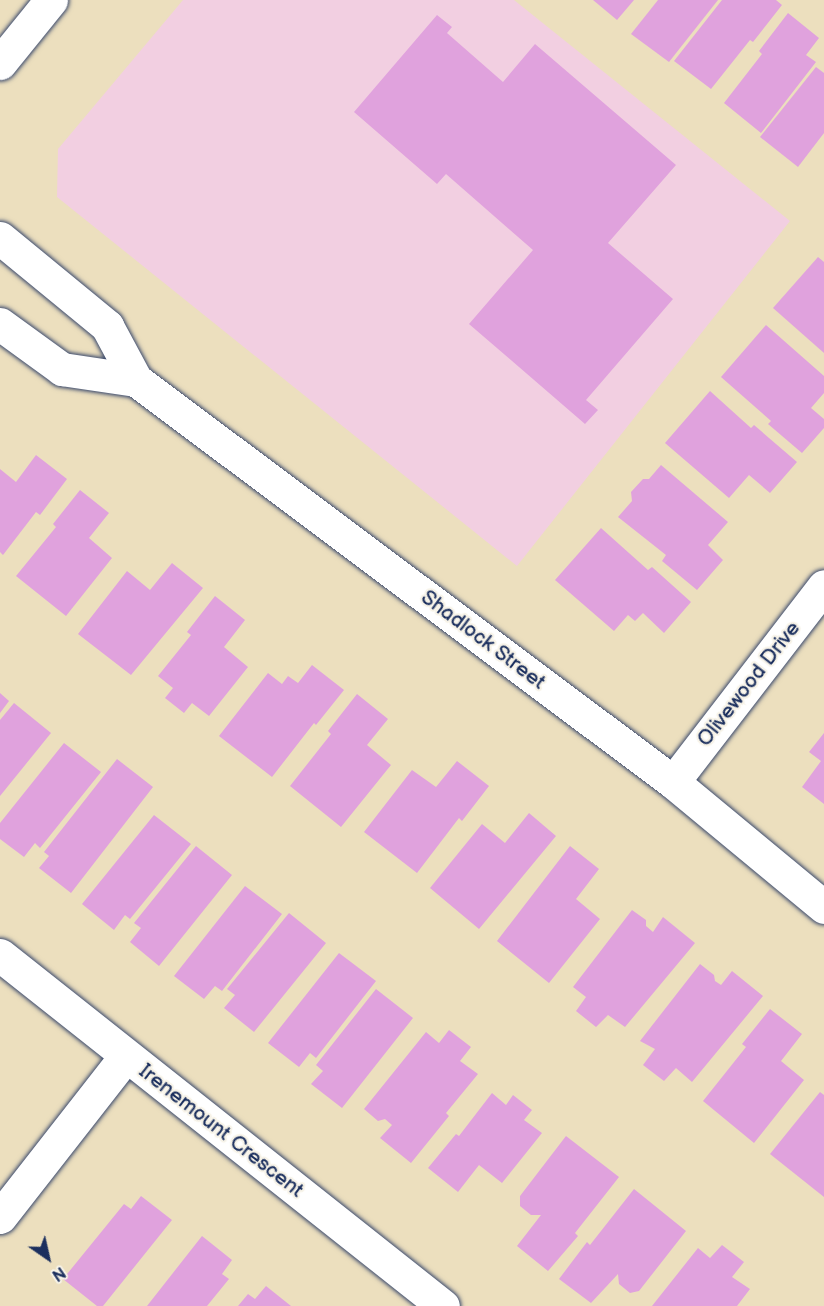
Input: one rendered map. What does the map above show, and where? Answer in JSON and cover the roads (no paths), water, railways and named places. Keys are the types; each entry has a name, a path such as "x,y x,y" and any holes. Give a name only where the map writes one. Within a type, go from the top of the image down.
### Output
{"street":[{"path":"0,63 51,0"},
{"name":"Shadlock Street","path":"0,238 107,326 136,380 673,782 824,907"},
{"name":"Shadlock Street","path":"0,324 62,369 136,380"},
{"name":"Olivewood Drive","path":"673,782 824,586"},
{"name":"Irenemount Crescent","path":"0,955 443,1306"},
{"path":"0,1216 126,1056"}]}
